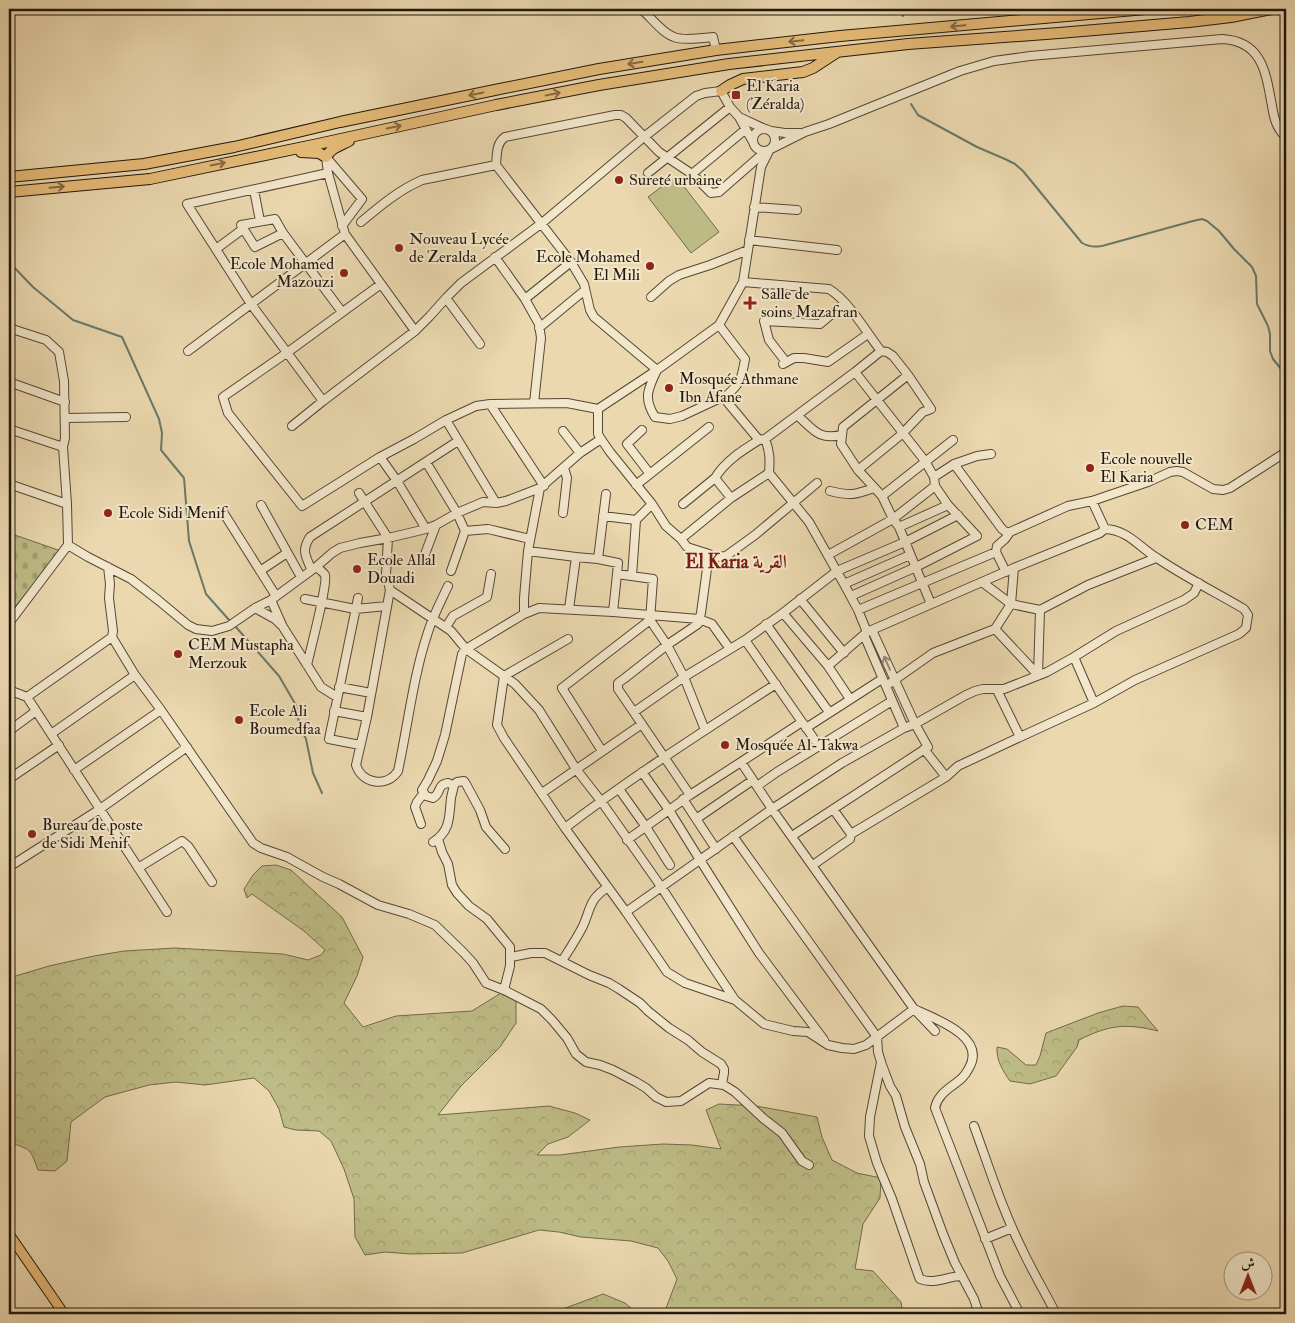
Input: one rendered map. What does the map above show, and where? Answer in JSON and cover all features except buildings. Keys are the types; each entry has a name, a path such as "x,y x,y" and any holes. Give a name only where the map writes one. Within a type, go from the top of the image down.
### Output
{"highway":[{"path":"1020,21 1050,9"},
{"path":"9,177 144,164 234,147 340,122 598,69 716,50 840,36 1146,9"},
{"path":"9,192 150,179 496,105 599,85 729,64 908,44 1189,22 1231,17 1272,9"},
{"path":"720,91 743,79 803,72 838,52"},
{"path":"282,151 313,152 326,158 334,148 369,132"}],"main road":[{"path":"9,1234 64,1314"}],"street":[{"path":"641,9 666,33 673,37 680,39 713,37 716,50"},
{"path":"657,370 594,316 590,310 584,284 571,262 496,165 499,144 505,137 621,115 659,152 692,174 709,192 716,193 758,153 765,152 805,132 960,71 994,61 1030,56 1222,39 1241,43 1252,50 1260,59 1265,71 1275,121 1286,137"},
{"path":"292,426 415,331 461,283 542,223 696,96 720,91 746,129 758,153 761,167"},
{"path":"648,173 730,107"},
{"path":"381,284 224,397 228,413 302,506 380,457 446,420 476,406 490,404 567,403 598,409 657,370 719,325 743,282 761,167 776,141 769,130 739,117"},
{"path":"692,174 746,129"},
{"path":"753,142 755,134 762,129 784,133 805,132"},
{"path":"326,158 328,173 345,234 415,331"},
{"path":"326,158 362,199 342,226"},
{"path":"361,222 401,190 422,180 496,165"},
{"path":"323,402 288,352 250,304 187,204 328,173"},
{"path":"254,190 260,221"},
{"path":"754,206 797,210"},
{"path":"283,233 255,247 241,225 276,219 283,233 342,312"},
{"path":"216,249 243,229"},
{"path":"188,351 345,234"},
{"path":"749,240 837,250"},
{"path":"651,297 679,275 748,250"},
{"path":"495,257 525,299 539,324 541,338 534,404"},
{"path":"525,299 571,262"},
{"path":"743,282 829,289 836,293 881,351 893,356 931,409 923,412 902,434 858,470"},
{"path":"540,328 585,290"},
{"path":"446,298 480,344"},
{"path":"845,303 820,324 764,321 769,340 784,363 794,358 828,362 868,334"},
{"path":"657,370 646,396 650,409 656,418 670,419 682,416 727,395 737,386 743,372 745,359 719,325"},
{"path":"9,328 46,340 59,352 64,381 65,438 63,448 67,487 68,545 9,623"},
{"path":"683,504 715,478 720,470 741,452 798,416 881,351"},
{"path":"851,596 916,567 977,536 948,505 935,486 934,477 925,461 855,372"},
{"path":"841,444 842,427 908,375"},
{"path":"9,382 64,402"},
{"path":"727,395 728,403 769,449 769,473 809,522 851,596 928,747 792,836"},
{"path":"490,404 542,487 528,552 524,614"},
{"path":"598,409 598,434 652,504 666,526 687,547 709,554 698,624 618,683 618,689 664,757 696,819 716,849"},
{"path":"798,416 822,436 842,435"},
{"path":"65,418 126,417"},
{"path":"446,420 496,503"},
{"path":"636,485 709,427"},
{"path":"9,430 63,448"},
{"path":"642,430 627,444 650,474"},
{"path":"563,431 580,453"},
{"path":"832,437 841,444 858,470 882,496 899,527 931,604"},
{"path":"68,545 88,558 130,579 188,625 196,629 212,631 229,626 273,598 340,548 436,525 457,513 483,502 496,503 506,501 542,487 580,453 601,439"},
{"path":"882,496 953,440"},
{"path":"307,665 322,603 326,577 323,572 314,568 305,551 305,544 310,537 458,441"},
{"path":"628,840 686,797 804,725 850,699 884,683 895,681 933,653 995,629 1011,604 1010,570 996,552 997,546 1010,532 1068,506 1092,501 1148,482 1170,472 1184,472 1213,489 1223,490 1230,488 1286,452"},
{"path":"934,477 954,464 977,456 991,454"},
{"path":"380,457 426,528"},
{"path":"426,462 457,513 464,531 451,571"},
{"path":"954,464 1002,529 1010,532"},
{"path":"563,513 567,478 564,468"},
{"path":"681,539 731,498 769,473"},
{"path":"715,478 731,498"},
{"path":"708,558 726,556 755,535 817,483"},
{"path":"9,484 67,504"},
{"path":"828,555 893,519 935,486"},
{"path":"830,491 854,495 874,488"},
{"path":"359,493 388,538 386,574 390,590 367,717 356,765 358,772 370,780 383,782 394,777 398,771 424,643 448,586"},
{"path":"598,559 606,494"},
{"path":"1092,501 1105,528"},
{"path":"632,576 636,520 652,504"},
{"path":"899,527 948,505"},
{"path":"261,506 301,577"},
{"path":"223,512 260,571 284,627 307,665 321,687 337,697"},
{"path":"634,712 684,677 744,640 837,572 905,542 958,515"},
{"path":"603,516 636,520"},
{"path":"422,562 436,525"},
{"path":"851,834 946,777 958,766 1094,703 1135,680 1239,634 1246,628 1248,615 1244,609 1156,558 1124,534 1115,529 1105,528"},
{"path":"828,666 868,632 1100,533 1105,528"},
{"path":"464,531 488,529 530,538"},
{"path":"528,552 576,556 618,563 613,612"},
{"path":"858,610 996,552"},
{"path":"260,571 287,553"},
{"path":"844,584 910,555"},
{"path":"570,609 576,556"},
{"path":"982,582 1011,604 1040,610 1088,585 1156,558"},
{"path":"108,567 112,637 135,674 253,842 261,848 287,857 378,905 409,914 435,925 473,963 486,983 541,1009 567,1038 576,1054 586,1062 613,1070 646,1088 661,1100 672,1102 681,1101 709,1082 722,1084 735,1092 782,1133 802,1161 809,1165"},
{"path":"446,627 453,616 487,597 491,574"},
{"path":"617,574 653,579 650,618 684,677 705,730"},
{"path":"626,912 772,809 842,764 904,728 975,691 1004,689 1038,675 1074,657 1116,631 1184,600 1194,593 1199,583"},
{"path":"390,590 451,631 466,648 515,684 539,710 576,769 662,888 735,1000 764,1024 793,1031 808,1032 828,1045 854,1049 866,1045 914,1009"},
{"path":"358,598 329,739 360,745"},
{"path":"305,599 355,609 387,606"},
{"path":"800,600 844,653"},
{"path":"255,608 284,627"},
{"path":"454,785 443,784 434,798 426,796 422,790 437,761 445,735 462,654 466,648 524,614 539,608 613,612 650,618 699,619 712,624 730,649"},
{"path":"1038,675 1040,610"},
{"path":"783,612 828,666 850,699"},
{"path":"602,751 562,688 650,618"},
{"path":"766,624 829,712"},
{"path":"995,629 1038,675"},
{"path":"868,632 884,683 904,728"},
{"path":"27,697 112,637"},
{"path":"504,676 568,639"},
{"path":"744,640 819,746"},
{"path":"1074,657 1094,703"},
{"path":"51,734 135,674"},
{"path":"504,676 497,725 504,738 564,828 626,912 666,972 685,983 735,1000"},
{"path":"564,828 600,800 776,684"},
{"path":"339,687 371,693"},
{"path":"997,690 1020,737"},
{"path":"9,696 14,692 27,697 167,912"},
{"path":"696,819 755,783 778,772 892,701"},
{"path":"74,770 161,710"},
{"path":"9,731 36,711"},
{"path":"334,711 367,717"},
{"path":"542,793 642,724"},
{"path":"9,779 59,745"},
{"path":"9,866 100,809 187,748"},
{"path":"924,749 946,777"},
{"path":"741,762 772,809 914,1009 935,1031"},
{"path":"642,772 669,810 759,953 828,1045"},
{"path":"504,990 509,972 510,947 483,915 459,897 454,890 448,864 435,840 443,834 448,825 454,785 460,781 466,784 480,810 486,827 505,849"},
{"path":"618,789 646,827 670,865"},
{"path":"421,824 415,807 424,793"},
{"path":"812,865 850,840 851,834 833,809"},
{"path":"733,836 877,1037 881,1061 890,1086 896,1096 905,1128 915,1151 943,1234 979,1314"},
{"path":"138,868 182,841 188,846 212,882"},
{"path":"562,961 580,932 594,899 600,892 608,888"},
{"path":"510,957 531,952 541,952 609,983 640,1003 664,1025 721,1064 724,1069 722,1084"},
{"path":"914,1009 958,1031 973,1048 974,1060 964,1076 937,1098 935,1108 1000,1276 1020,1314"},
{"path":"881,1061 870,1117 869,1136 919,1277 926,1282 962,1276"},
{"path":"974,1126 997,1193 1012,1228 1056,1314"},
{"path":"985,1238 1012,1228"}],"green space":[{"path":"676,176 719,232 691,253 648,197"},
{"path":"9,533 61,551 9,614"},
{"path":"276,865 291,870 342,917 363,957 357,976 344,1003 363,1027 396,1016 472,1011 501,993 516,993 516,1023 500,1047 461,1086 438,1115 549,1106 575,1113 590,1120 568,1137 548,1144 537,1155 560,1155 619,1147 663,1144 721,1149 706,1110 719,1104 756,1106 817,1117 822,1137 832,1160 857,1173 881,1178 880,1198 863,1224 855,1269 873,1271 901,1302 903,1314 652,1314 665,1311 677,1279 668,1261 658,1248 631,1241 581,1237 559,1232 539,1230 462,1253 411,1254 385,1252 365,1255 355,1237 354,1199 344,1169 331,1141 319,1131 296,1130 284,1127 279,1109 269,1091 254,1078 205,1085 176,1082 149,1085 105,1097 71,1122 67,1161 55,1171 38,1170 29,1151 9,1142 9,978 49,966 124,951 175,948 283,954 308,960 321,955 325,950 304,931 252,894 247,898 244,889 253,875 262,866"},
{"path":"1123,1006 1138,1007 1158,1031 1126,1026 1099,1031 1079,1040 1077,1047 1056,1076 1030,1084 1010,1081 999,1061 997,1047 1007,1049 1026,1065 1036,1065 1046,1033 1098,1013"},
{"path":"603,1294 625,1303 638,1314 528,1314 563,1309"}],"waterway":[{"path":"902,9 903,16"},
{"path":"911,104 918,115 977,147 1015,164 1023,171 1082,243 1087,245 1094,247 1102,246 1193,221 1202,219 1207,221 1219,231 1252,267 1256,276 1257,304 1270,334 1270,351 1273,359 1286,375"},
{"path":"9,262 33,287 73,320 122,337 159,419 162,433 161,450 184,478 189,541 206,594 230,621"},
{"path":"235,626 279,676 297,707 299,725 306,739 313,773 322,793"}],"place":[{"name":"El Karia (Zéralda)","path":"736,95"},
{"name":"Sureté urbaine","path":"619,180"},
{"name":"Nouveau Lycée de Zeralda","path":"399,248"},
{"name":"Ecole Mohamed El Mili","path":"650,266"},
{"name":"Ecole Mohamed Mazouzi","path":"344,273"},
{"name":"Salle de soins Mazafran","path":"750,303"},
{"name":"Mosquée Athmane Ibn Afane","path":"669,388"},
{"name":"Ecole nouvelle El Karia","path":"1090,468"},
{"name":"Ecole Sidi Menif","path":"108,513"},
{"name":"CEM","path":"1185,525"},
{"name":"Ecole Allal Douadi","path":"357,569"},
{"name":"CEM Mustapha Merzouk","path":"178,654"},
{"name":"Ecole Ali Boumedfaa","path":"239,720"},
{"name":"Mosquée Al-Takwa","path":"725,745"},
{"name":"Bureau de poste de Sidi Menif","path":"32,834"}],"district":[{"name":"El Karia القرية","path":"736,562"}]}
